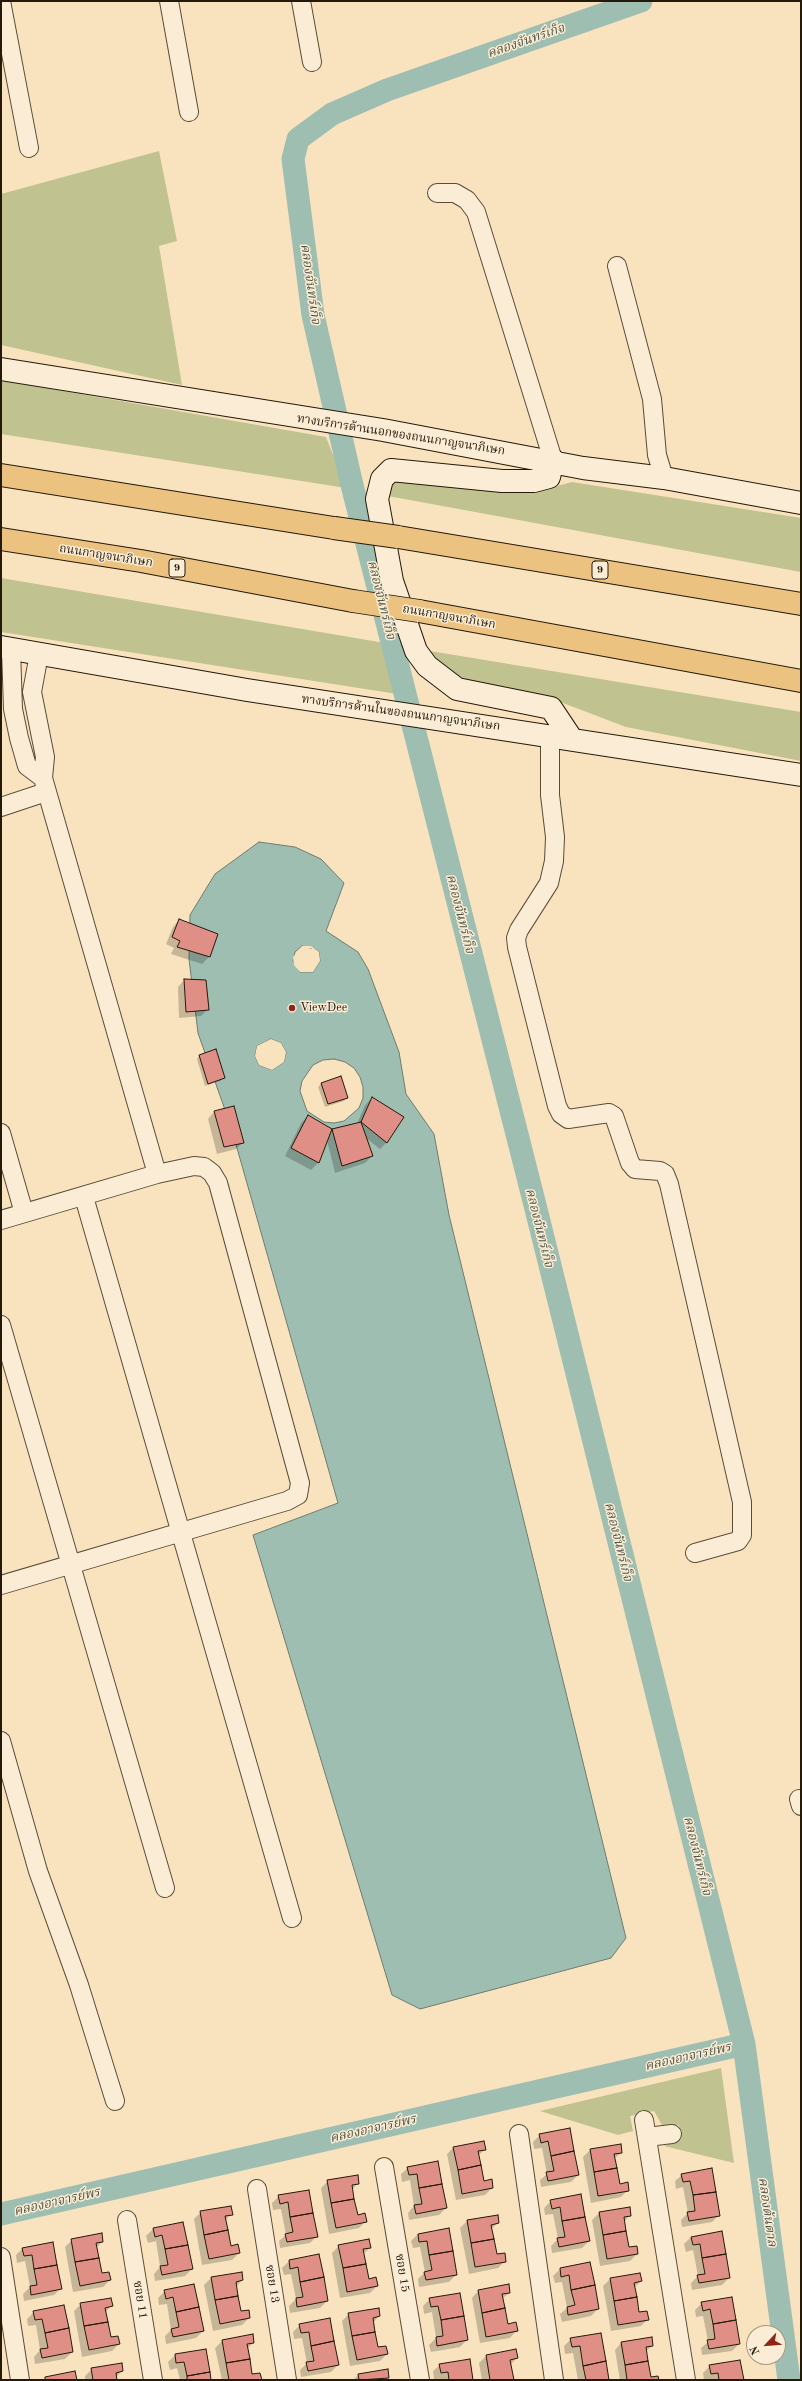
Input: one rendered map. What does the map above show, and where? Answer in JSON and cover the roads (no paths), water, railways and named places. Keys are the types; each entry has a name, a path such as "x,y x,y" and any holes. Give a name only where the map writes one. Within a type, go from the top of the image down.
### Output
{"highway":[{"name":"9","path":"1,475 398,537 801,604"},
{"name":"ถนนกาญจนาภิเษก","path":"1,539 141,561 353,601 419,611 801,681"}],"main road":[{"name":"ทางบริการด้านนอกของถนนกาญจนาภิเษก","path":"1,369 304,419 383,430 553,460 583,468 664,478 801,503"},
{"path":"553,460 549,478 534,481 502,481 391,470 382,479 377,499 392,581 416,651 427,666 457,689 550,708 561,737"},
{"name":"ทางบริการด้านในของถนนกาญจนาภิเษก","path":"6,648 247,690 385,712 456,720 801,775"}],"street":[{"path":"1,1 28,148"},
{"path":"169,1 189,112"},
{"path":"301,1 312,62"},
{"path":"437,193 455,193 468,200 476,212 553,460"},
{"path":"617,266 652,399 657,455 664,478"},
{"path":"6,648 13,709 19,738 27,766 45,785"},
{"path":"39,654 32,692 45,757 45,785 157,1174"},
{"path":"561,737 550,795 555,837 554,861 548,883 519,930 516,938 517,947 557,1106 561,1114 568,1119 609,1113 614,1116 630,1163 635,1169 660,1171 665,1174 669,1184 742,1502 742,1535 738,1541 695,1553"},
{"path":"1,807 45,785"},
{"path":"1,1133 24,1213"},
{"path":"1,1220 84,1197 157,1174 194,1166 204,1167 212,1172 218,1183 300,1483 298,1495 287,1502 1,1584"},
{"path":"84,1197 292,1918"},
{"path":"1,1325 165,1888"},
{"path":"1,1740 38,1871 79,1985 116,2101"},
{"path":"672,2134 645,2129 686,2380"},
{"path":"519,2134 554,2380"},
{"name":"ซอย 15","path":"384,2167 420,2380"},
{"name":"ซอย 13","path":"257,2189 287,2380"},
{"name":"ซอย 11","path":"128,2220 153,2380"},
{"path":"1,2256 20,2380"}],"waterway":[{"name":"คลองจันทร์เก็จ","path":"641,1 387,90 332,114 298,139 293,159 313,315 352,485 535,1205 744,2044 789,2380"},
{"name":"คลองอาจารย์พร","path":"1,2214 744,2044"}],"place":[{"name":"ViewDee","path":"292,1008"}],"water label":[{"name":"คลองต้นตาล","path":"767,2212"}]}
